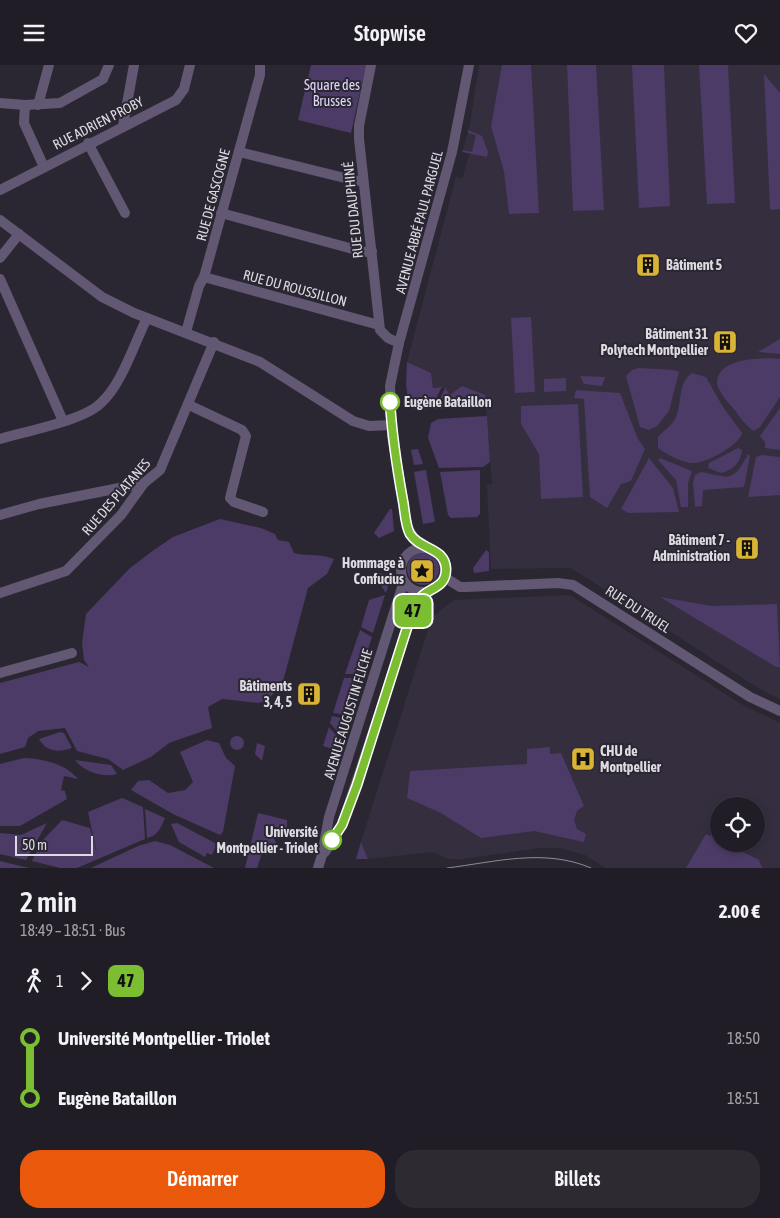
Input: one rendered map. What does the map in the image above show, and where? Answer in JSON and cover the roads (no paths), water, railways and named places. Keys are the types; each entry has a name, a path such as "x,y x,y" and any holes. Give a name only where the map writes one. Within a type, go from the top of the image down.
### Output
{"street":[{"path":"38,105 49,65"},
{"path":"0,103 38,105 60,103 103,79 109,65"},
{"path":"123,126 134,65"},
{"name":"RUE ADRIEN PROBY","path":"0,190 88,143 176,100 184,89 190,65"},
{"name":"RUE DE GASCOGNE","path":"186,332 199,286 204,277 239,152 260,75 260,65"},
{"name":"RUE DU DAUPHINÉ","path":"371,65 359,126 379,325"},
{"name":"AVENUE ABBÉ PAUL PARGUEL","path":"408,527 391,425 390,386 399,343 452,152 469,65"},
{"path":"25,105 24,123 44,167"},
{"path":"88,143 125,213"},
{"path":"239,152 357,181 364,181"},
{"path":"221,213 364,252 372,251"},
{"path":"0,220 90,290 147,318 260,362 353,421 369,426 391,425"},
{"path":"0,258 19,234"},
{"name":"RUE DU ROUSSILLON","path":"204,277 379,325"},
{"path":"0,279 63,421"},
{"path":"0,439 63,421 92,410 102,403 119,378 147,318"},
{"path":"379,325 382,334 399,343"},
{"name":"RUE DES PLATANES","path":"0,593 66,571 121,515 144,483 160,470 214,343"},
{"path":"189,405 242,430 246,436 230,498 234,502 262,512"},
{"path":"0,515 39,504 144,483"},
{"path":"408,527 416,542 423,547 438,552 442,557 446,570 444,577 431,591 414,590 404,581 401,571 406,555 408,527"},
{"path":"406,555 423,547"},
{"name":"RUE DU TRUEL","path":"444,577 460,587 558,583 573,585 750,697 780,711"},
{"name":"AVENUE AUGUSTIN FLICHE","path":"318,868 329,817 404,581"},
{"name":"RUE DU TRUEL","path":"431,591 460,590 466,587"},
{"name":"AVENUE AUGUSTIN FLICHE","path":"322,855 342,825 412,612 420,597 431,591"},
{"path":"0,673 72,653"}],"tram line":[{"path":"447,868 520,858 556,859 574,862 591,868"}],"place":[{"name":"Bâtiment 5","path":"648,265"},
{"name":"Bâtiment 31 Polytech Montpellier","path":"725,342"},
{"name":"Eugène Bataillon","path":"390,402"},
{"name":"Bâtiment 7 - Administration","path":"747,548"},
{"name":"Hommage à Confucius","path":"422,571"},
{"name":"Bâtiments 3, 4, 5","path":"309,694"},
{"name":"CHU de Montpellier","path":"583,759"},
{"name":"Université Montpellier - Triolet","path":"332,840"}],"park label":[{"name":"Square des Brusses","path":"332,93"}]}
